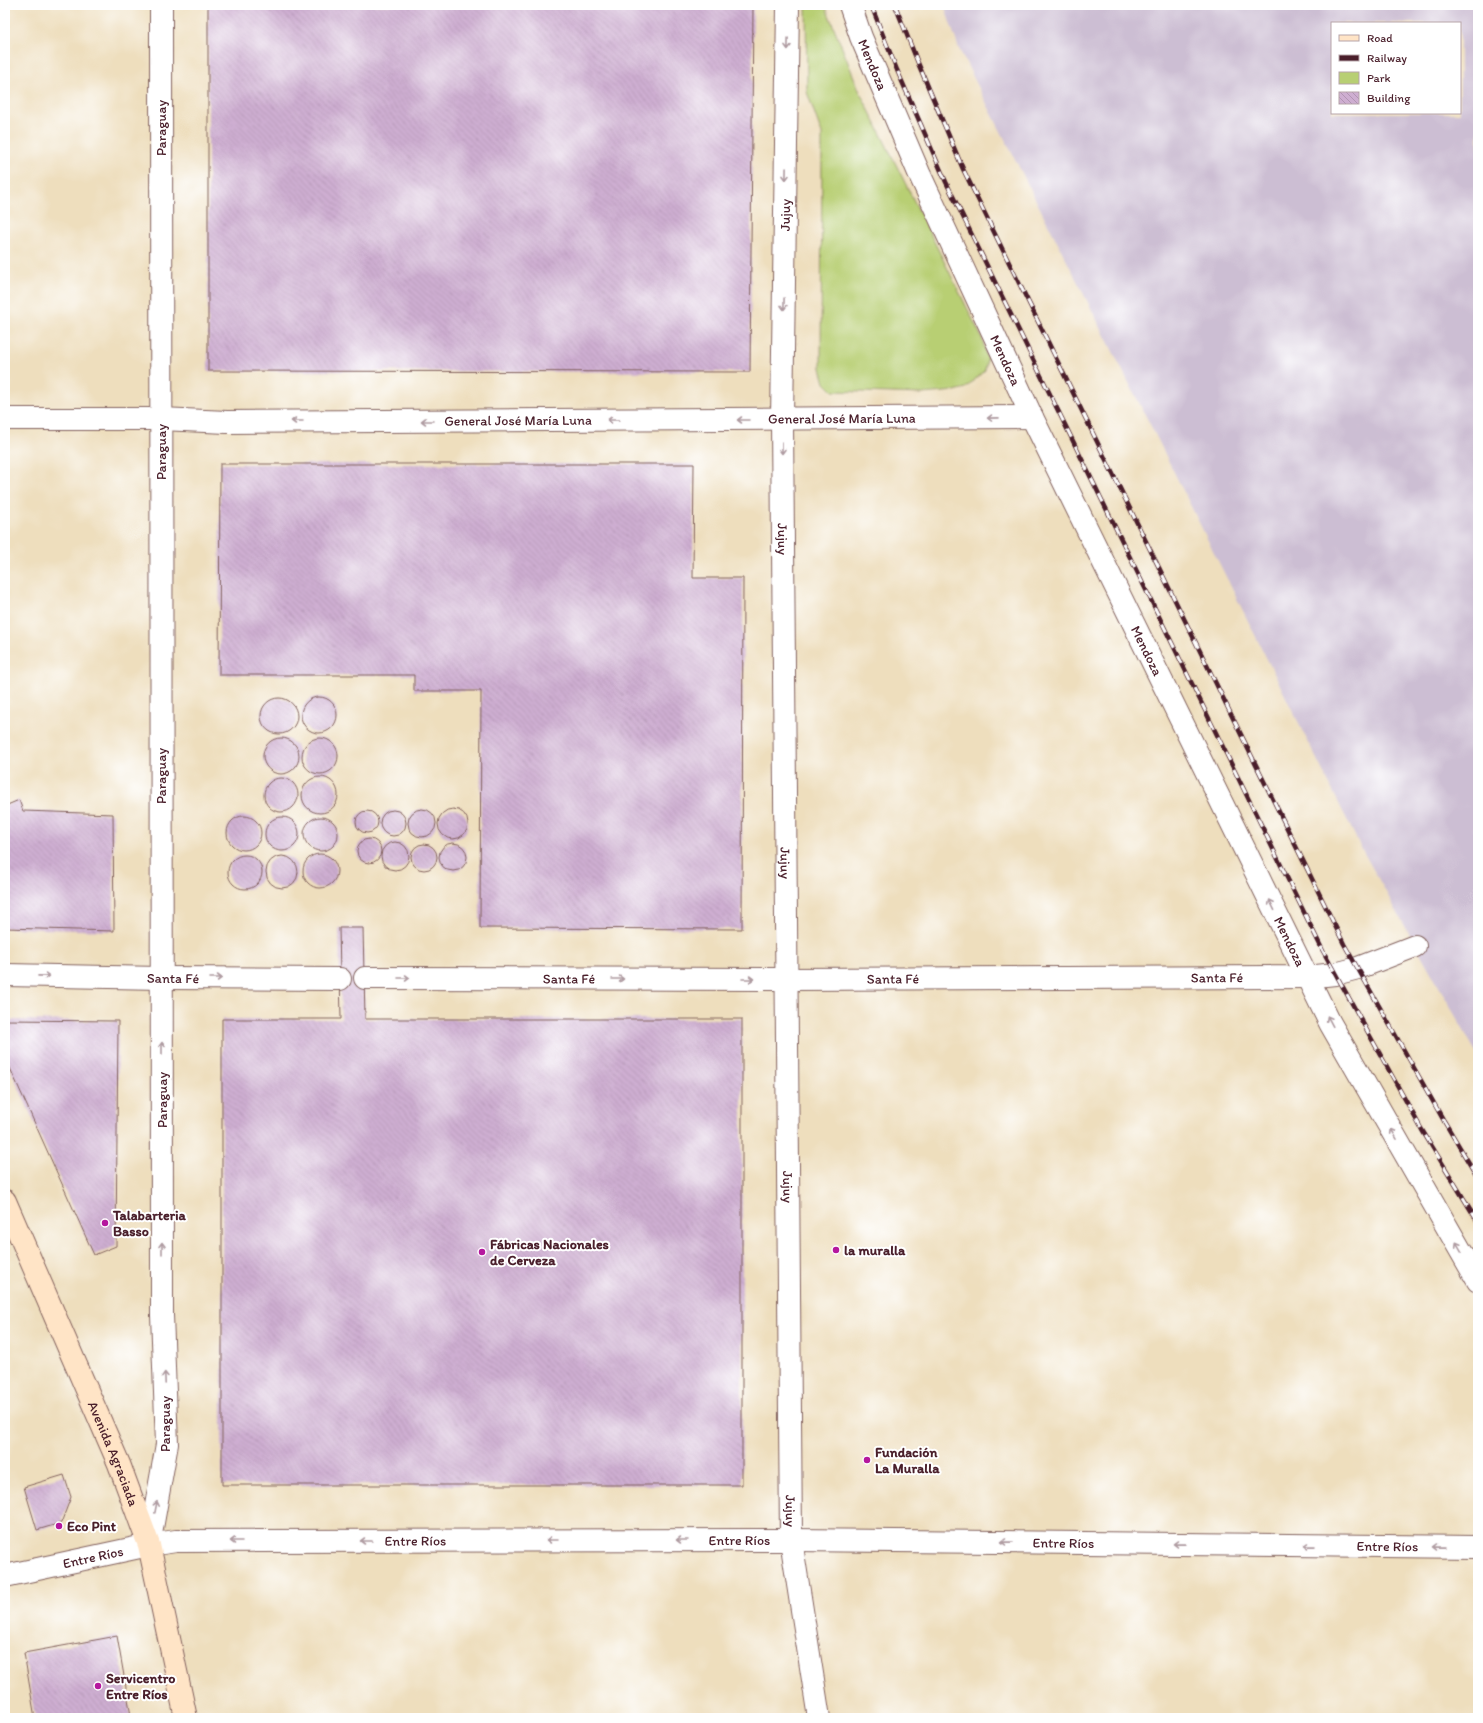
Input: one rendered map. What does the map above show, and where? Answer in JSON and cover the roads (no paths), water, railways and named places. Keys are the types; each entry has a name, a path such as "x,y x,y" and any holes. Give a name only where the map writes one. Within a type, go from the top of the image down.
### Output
{"main road":[{"name":"Avenida Agraciada","path":"5,1201 118,1464 149,1545 186,1718"}],"street":[{"name":"Paraguay","path":"149,1545 167,1444 162,1315 161,5"},
{"name":"Jujuy","path":"788,5 782,420 791,1540 819,1718"},
{"name":"Mendoza","path":"850,5 861,37 919,173 1032,417 1330,1022 1478,1281"},
{"name":"General José María Luna","path":"5,419 161,419 227,422 782,420 1032,417"},
{"name":"Santa Fé","path":"364,978 786,979 1308,977 1358,968 1416,946"},
{"name":"Santa Fé","path":"5,975 340,979"},
{"name":"Entre Ríos","path":"5,1576 149,1545 176,1541 791,1540 1478,1548"}],"railway":[{"path":"871,5 897,70 946,182 1323,951 1422,1130 1478,1222"},
{"path":"895,5 963,169 1344,944 1478,1178"}],"place":[{"name":"Talabarteria Basso","path":"105,1223"},
{"name":"la muralla","path":"836,1250"},
{"name":"Fábricas Nacionales de Cerveza","path":"482,1252"},
{"name":"Fundación La Muralla","path":"867,1460"},
{"name":"Eco Pint","path":"59,1526"},
{"name":"Servicentro Entre Ríos","path":"98,1686"}]}
